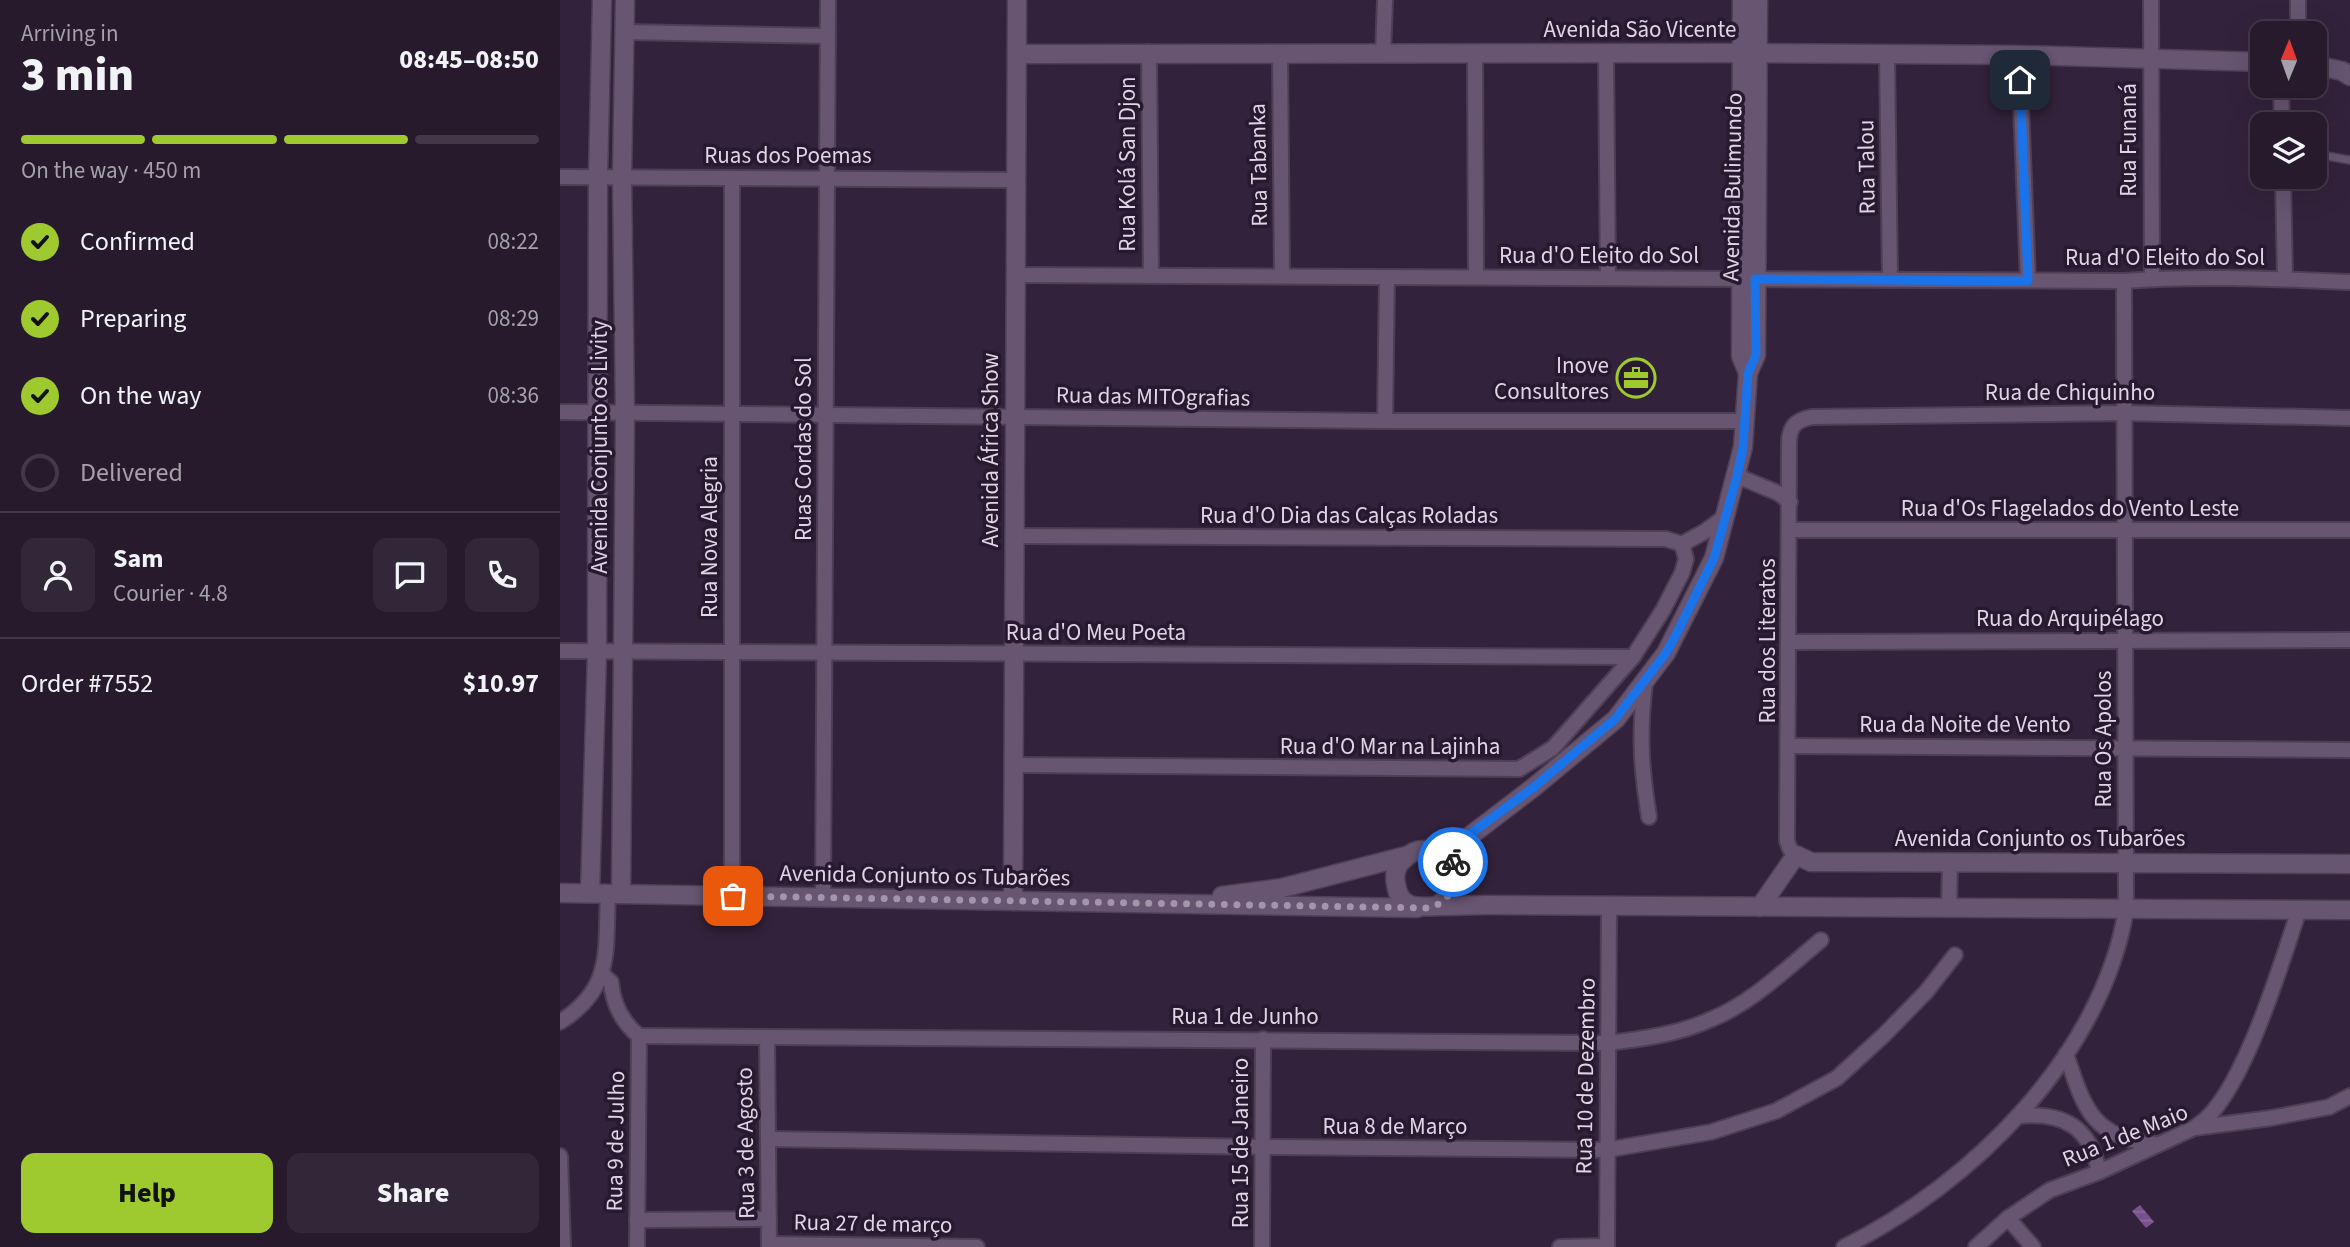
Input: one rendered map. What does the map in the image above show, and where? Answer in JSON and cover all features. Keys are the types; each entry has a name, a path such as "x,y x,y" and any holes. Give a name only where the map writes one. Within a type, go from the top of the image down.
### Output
{"street":[{"name":"Avenida Conjunto os Livity","path":"603,0 598,177 597,652 606,894"},
{"name":"Avenida Conjunto os Livity","path":"606,894 624,652 622,177 625,0"},
{"name":"Ruas Cordas do Sol","path":"823,897 828,0"},
{"name":"Avenida África Show","path":"1013,901 1017,0"},
{"path":"1383,54 1385,0"},
{"name":"Avenida Bulimundo","path":"1742,0 1750,53"},
{"name":"Avenida Bulimundo","path":"1470,834 1534,787 1615,719 1666,653 1714,558 1737,476 1746,421 1748,373 1741,356 1748,279 1750,53 1758,0"},
{"name":"Rua Funaná","path":"2151,0 2152,279"},
{"path":"2298,0 2298,21"},
{"path":"624,32 827,36"},
{"name":"Rua Kolá San Djon","path":"1149,52 1151,275"},
{"name":"Rua Tabanka","path":"1280,52 1282,276"},
{"path":"1475,53 1476,277"},
{"name":"Avenida São Vicente","path":"1017,54 1750,53 2019,55 2250,62"},
{"path":"1606,54 1608,278"},
{"name":"Rua Talou","path":"1888,55 1890,279"},
{"path":"2019,55 2028,281"},
{"path":"2328,68 2350,76"},
{"name":"Ruas dos Poemas","path":"560,177 1015,180"},
{"name":"Rua Nova Alegria","path":"732,178 733,896"},
{"path":"2283,189 2285,279"},
{"name":"Rua d'O Eleito do Sol","path":"1015,275 2028,281 2285,279 2350,282"},
{"path":"1385,421 1387,277"},
{"name":"Rua Os Apolos","path":"1844,1247 1892,1222 1946,1184 1988,1148 2018,1116 2066,1054 2091,1012 2121,944 2126,910 2124,281"},
{"name":"Rua das MITOgrafias","path":"560,412 1385,421 1746,421"},
{"name":"Rua de Chiquinho","path":"1792,425 1801,419 1812,417 2124,413 2350,418"},
{"name":"Rua dos Literatos","path":"1792,425 1789,433 1787,841 1796,855"},
{"path":"1737,476 1778,493 1790,502"},
{"path":"1682,544 1726,516"},
{"name":"Rua d'Os Flagelados do Vento Leste","path":"1790,530 2350,530"},
{"name":"Rua d'O Dia das Calças Roladas","path":"1014,536 1666,539 1682,544"},
{"name":"Rua d'O Mar na Lajinha","path":"1014,765 1519,769 1553,748 1633,657 1663,610 1682,573 1686,559 1682,544"},
{"name":"Rua do Arquipélago","path":"1789,642 2350,640"},
{"name":"Rua d'O Meu Poeta","path":"560,651 1633,657"},
{"path":"1645,683 1640,725 1641,759 1649,817"},
{"name":"Rua da Noite de Vento","path":"1789,746 2350,750"},
{"path":"1163,904 1282,887 1406,856 1470,834"},
{"path":"1437,906 1445,900 1453,878 1456,851 1470,834"},
{"path":"1424,850 1442,856 1467,897 1486,905"},
{"path":"1760,906 1796,855"},
{"name":"Avenida Conjunto os Tubarões","path":"1796,855 1811,862 2350,864"},
{"path":"1406,856 1399,863 1395,881 1402,898 1418,908"},
{"path":"1949,908 1950,863"},
{"name":"Avenida Conjunto os Tubarões","path":"560,893 1163,904"},
{"path":"560,1022 585,1003 603,975 606,894"},
{"path":"1163,904 1418,908 1486,905 2350,910"},
{"name":"Rua 10 de Dezembro","path":"1607,1247 1609,906"},
{"path":"2194,1128 2220,1106 2239,1068 2273,992 2299,910"},
{"name":"Rua 1 de Junho","path":"639,1036 1607,1043 1653,1038 1712,1020 1755,995 1821,940"},
{"name":"Rua 8 de Março","path":"768,1139 1606,1150 1711,1132 1776,1111 1837,1078 1926,992 1955,954"},
{"path":"603,975 611,982 619,1013 639,1036"},
{"name":"Rua 9 de Julho","path":"637,1247 639,1036"},
{"name":"Rua 3 de Agosto","path":"767,1038 769,1245"},
{"name":"Rua 15 de Janeiro","path":"1262,1247 1263,1039"},
{"path":"2066,1054 2077,1092 2087,1110 2101,1125 2128,1139 2158,1144"},
{"name":"Rua 1 de Maio","path":"1976,1247 2008,1218 2050,1190 2099,1172 2194,1128 2329,1107 2350,1096"},
{"path":"2018,1116 2038,1115 2067,1122 2080,1131 2090,1143 2099,1172"},
{"path":"560,1156 563,1247"},
{"path":"2008,1218 2033,1247"},
{"path":"637,1220 769,1219"},
{"name":"Rua 27 de março","path":"769,1245 977,1247"},
{"path":"1560,1247 1607,1247"}],"lane":[{"path":"2327,156 2350,160"}],"shaded area":[{"path":"2140,1205 2154,1222 2146,1228 2132,1211"}],"way so far":[{"path":"733,896 1427,908 1437,906 1451,892 1453,862"}],"place":[{"name":"Inove Consultores","path":"1636,378"}],"route":[{"path":"1453,862 1456,851 1470,834 1534,787 1615,719 1645,683 1679,629 1714,558 1737,476 1746,421 1748,373 1756,355 1755,279 2028,281 2020,80"}]}
